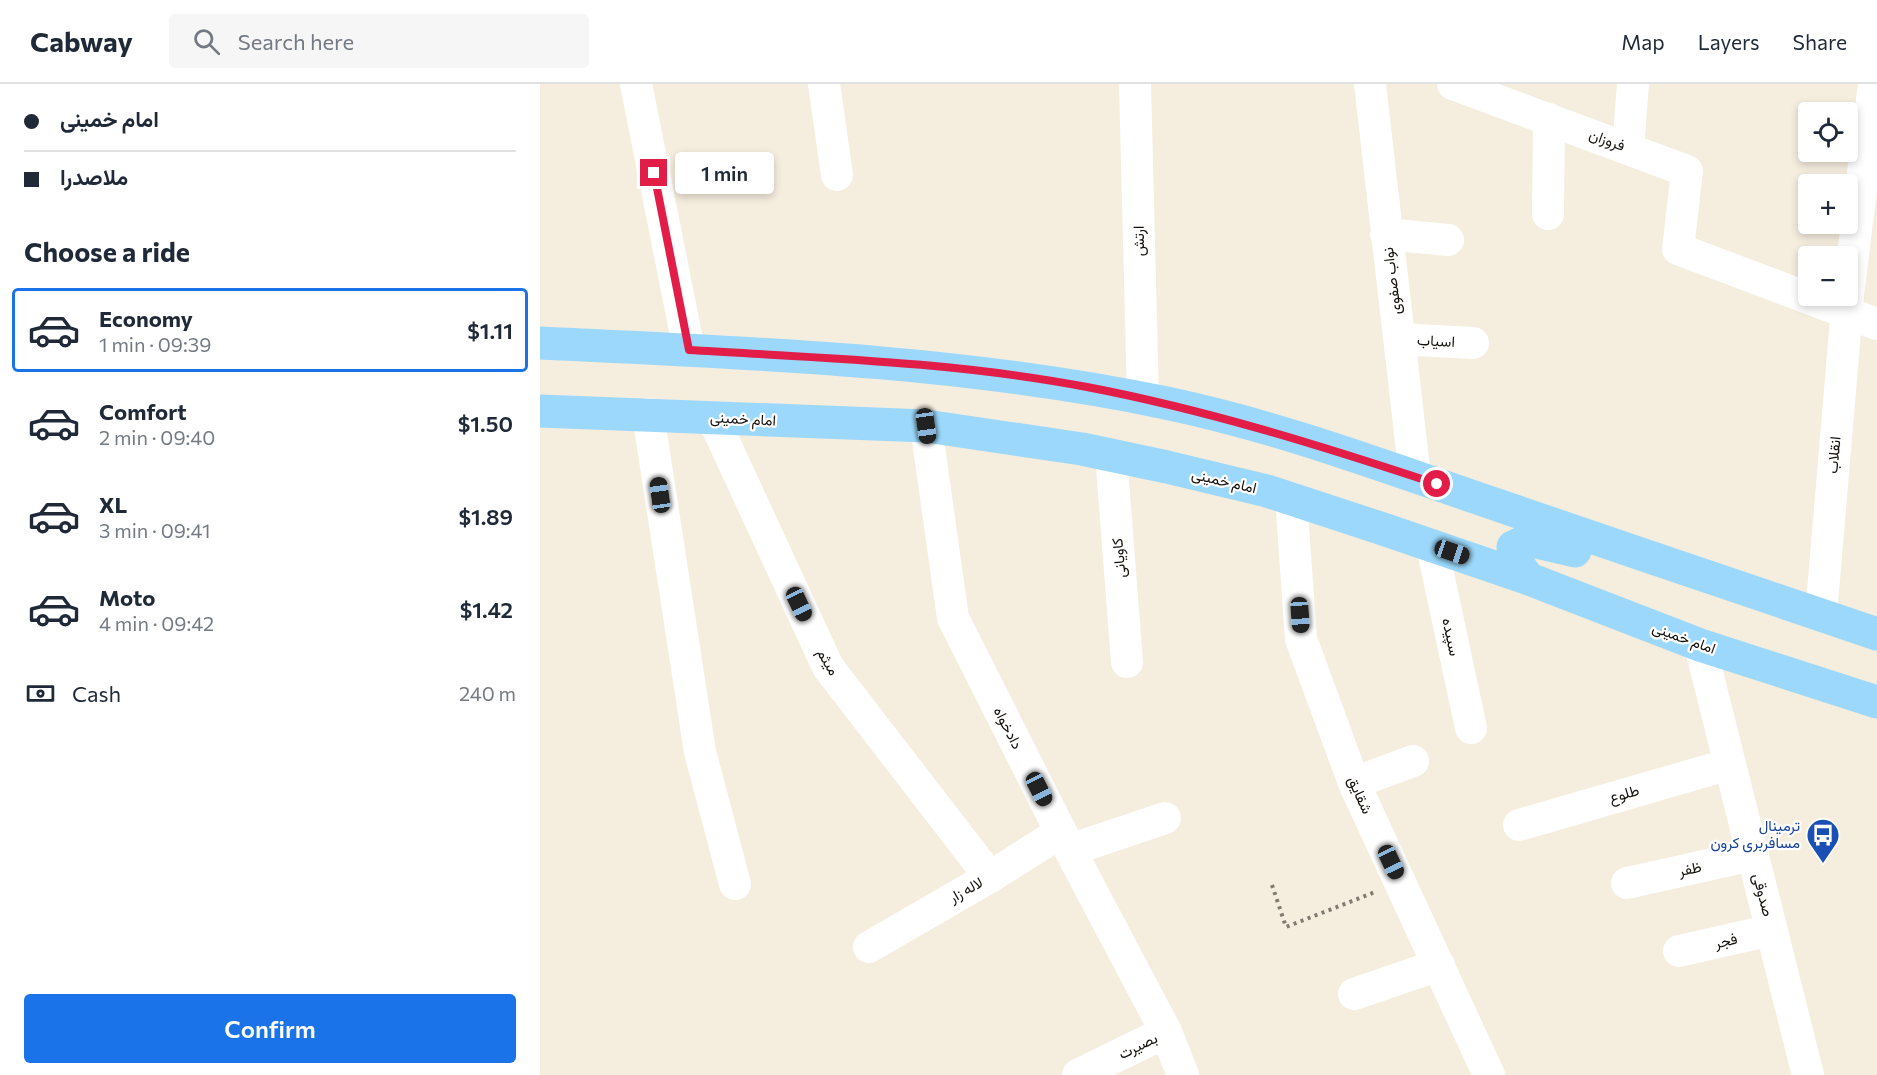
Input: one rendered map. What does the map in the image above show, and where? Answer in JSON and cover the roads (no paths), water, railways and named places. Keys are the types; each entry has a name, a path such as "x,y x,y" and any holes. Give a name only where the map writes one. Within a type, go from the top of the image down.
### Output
{"main road":[{"path":"540,343 689,350 985,371 1143,398 1287,435 1877,634"},
{"name":"امام خمینی","path":"540,411 926,426 1111,455 1292,498 1529,579 1700,645 1877,702"},
{"path":"1529,579 1516,562 1513,547 1528,540 1619,561 1660,560"}],"street":[{"path":"636,84 689,350"},
{"path":"824,84 837,175"},
{"name":"ارتش","path":"1135,84 1143,398"},
{"name":"نواب صفوی","path":"1370,84 1415,477"},
{"name":"فروزان","path":"1453,84 1687,171 1678,249 1798,286"},
{"path":"1628,148 1633,84"},
{"name":"انقلاب","path":"1854,246 1874,84"},
{"path":"1548,214 1549,119"},
{"path":"1386,234 1448,240"},
{"name":"انقلاب","path":"1821,615 1847,306"},
{"path":"1854,306 1877,324"},
{"name":"اسیاب","path":"1399,339 1473,343"},
{"path":"648,414 700,752 735,884"},
{"name":"میثم","path":"713,418 828,667 990,877"},
{"name":"دادخواه","path":"926,426 953,618 1065,841 1166,1032 1183,1075"},
{"name":"کاویانی","path":"1111,455 1127,662"},
{"name":"شقایق","path":"1292,498 1301,639 1354,783 1489,1075"},
{"name":"سپیده","path":"1432,546 1471,728"},
{"name":"صدوقی","path":"1700,645 1808,1075"},
{"path":"1354,783 1413,761"},
{"name":"طلوع","path":"1519,825 1730,764"},
{"name":"لاله زار","path":"869,947 990,877 1065,841 1165,818"},
{"name":"ظفر","path":"1627,883 1753,855"},
{"name":"فجر","path":"1679,951 1772,930"},
{"path":"1354,994 1439,965"},
{"name":"بصیرت","path":"1078,1075 1166,1032"}],"place":[{"name":"ترمینال مسافربری کرون","path":"1823,864"}]}
